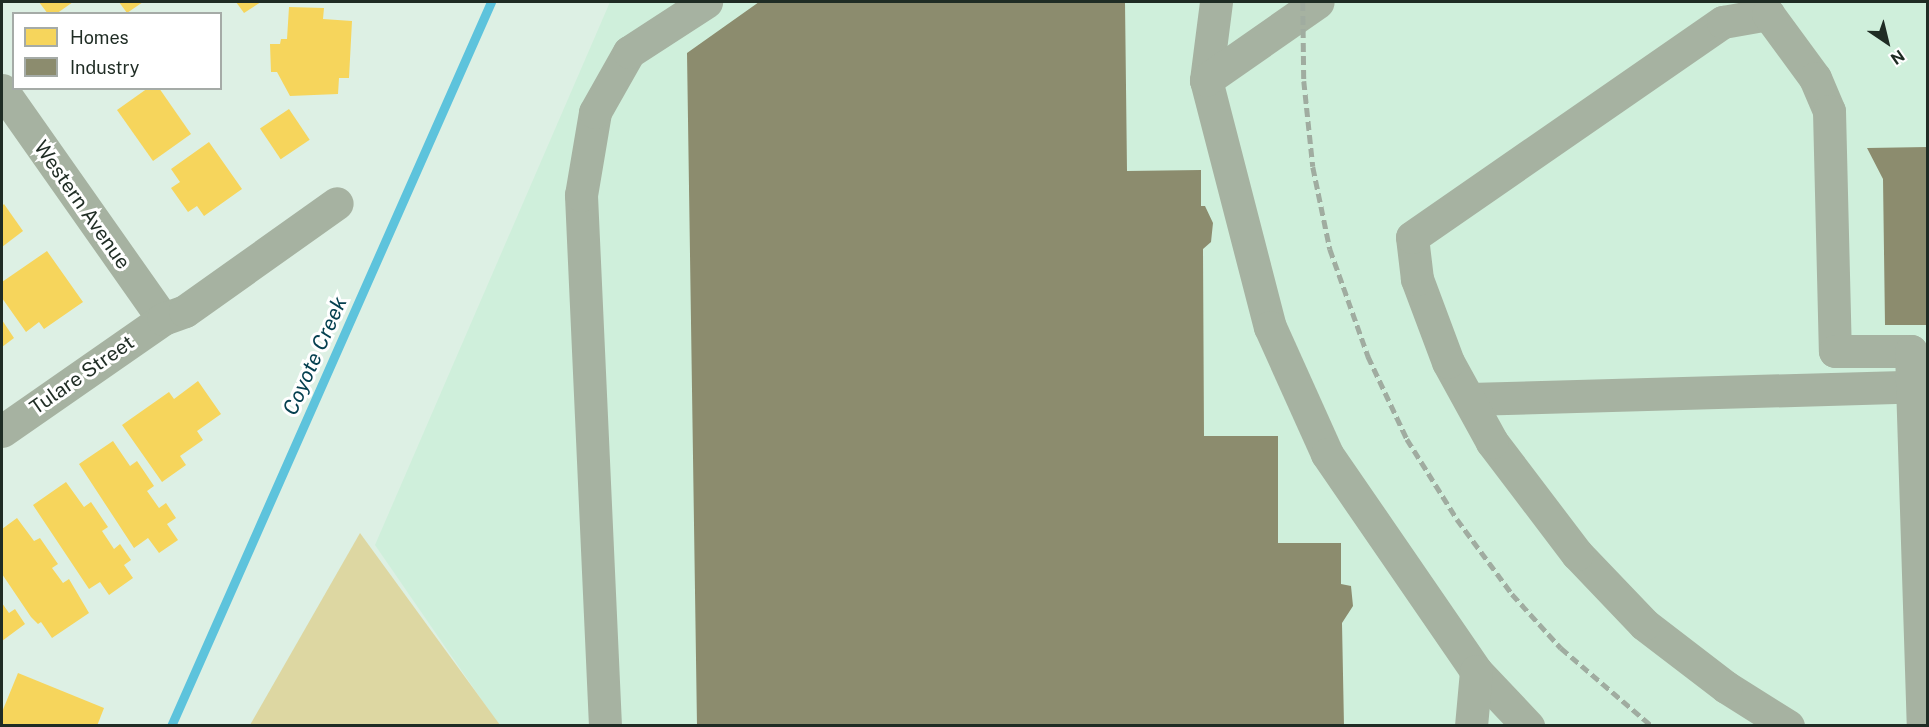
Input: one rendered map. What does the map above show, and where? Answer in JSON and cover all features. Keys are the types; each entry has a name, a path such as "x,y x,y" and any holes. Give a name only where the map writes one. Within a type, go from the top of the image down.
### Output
{"street":[{"path":"605,726 581,195 595,112 630,52 705,2"},
{"path":"1216,2 1206,80 1270,327 1327,454 1476,671 1528,726"},
{"path":"1206,80 1318,2"},
{"path":"1788,726 1726,687 1644,624 1577,554 1492,442 1448,362 1417,279 1412,237 1723,22 1764,8 1815,78 1828,111 1835,351 1911,351 1923,726"},
{"name":"Western Avenue","path":"2,90 164,319"},
{"name":"Tulare Street","path":"2,431 164,319 185,310 337,203"},
{"path":"1468,399 1912,387"},
{"path":"1471,726 1476,671"}],"shaded area":[{"path":"610,2 1927,2 1927,725 499,725 375,545"},
{"path":"360,533 500,725 250,725"}],"building: Homes":[{"path":"39,2 73,2 59,12 46,12"},
{"path":"119,2 143,2 128,12"},
{"path":"236,2 261,2 244,13"},
{"path":"289,7 324,8 323,19 352,21 349,78 339,78 338,94 290,96 277,72 271,72 270,44 280,44 281,39 287,39"},
{"path":"145,90 160,90 191,134 153,161 117,110"},
{"path":"289,109 310,140 281,159 260,129"},
{"path":"209,142 242,189 204,216 197,206 188,212 171,188 180,182 171,169"},
{"path":"4,204 23,231 2,247 2,206"},
{"path":"47,251 83,302 44,329 39,322 26,332 2,298 2,282"},
{"path":"2,320 14,338 2,347"},
{"path":"198,381 221,414 197,431 203,440 180,456 186,465 162,482 122,425 169,392 174,399"},
{"path":"113,441 130,466 137,461 154,486 147,491 159,508 166,503 176,518 167,524 178,540 159,553 148,538 134,548 79,464"},
{"path":"66,482 84,507 91,502 108,527 102,531 114,549 120,544 131,560 124,565 133,578 109,595 100,582 89,589 33,505"},
{"path":"17,518 34,541 40,538 58,564 52,568 63,583 69,579 89,613 52,638 41,622 38,624 31,617 2,574 2,529"},
{"path":"2,603 9,613 15,609 25,624 2,641"},
{"path":"18,673 104,708 97,726 2,724 2,712"}],"building: Industry":[{"path":"759,2 1125,2 1127,171 1201,170 1201,206 1205,206 1213,223 1211,242 1203,249 1204,436 1278,436 1278,543 1341,543 1341,584 1351,586 1353,606 1342,623 1344,726 697,726 687,53"},
{"path":"1928,147 1928,325 1885,325 1883,179 1867,148"}],"waterway":[{"name":"Coyote Creek","path":"171,726 491,2"}],"railway":[{"path":"1303,2 1304,81 1313,167 1330,249 1368,356 1407,439 1457,519 1512,594 1561,648 1652,726"}]}
